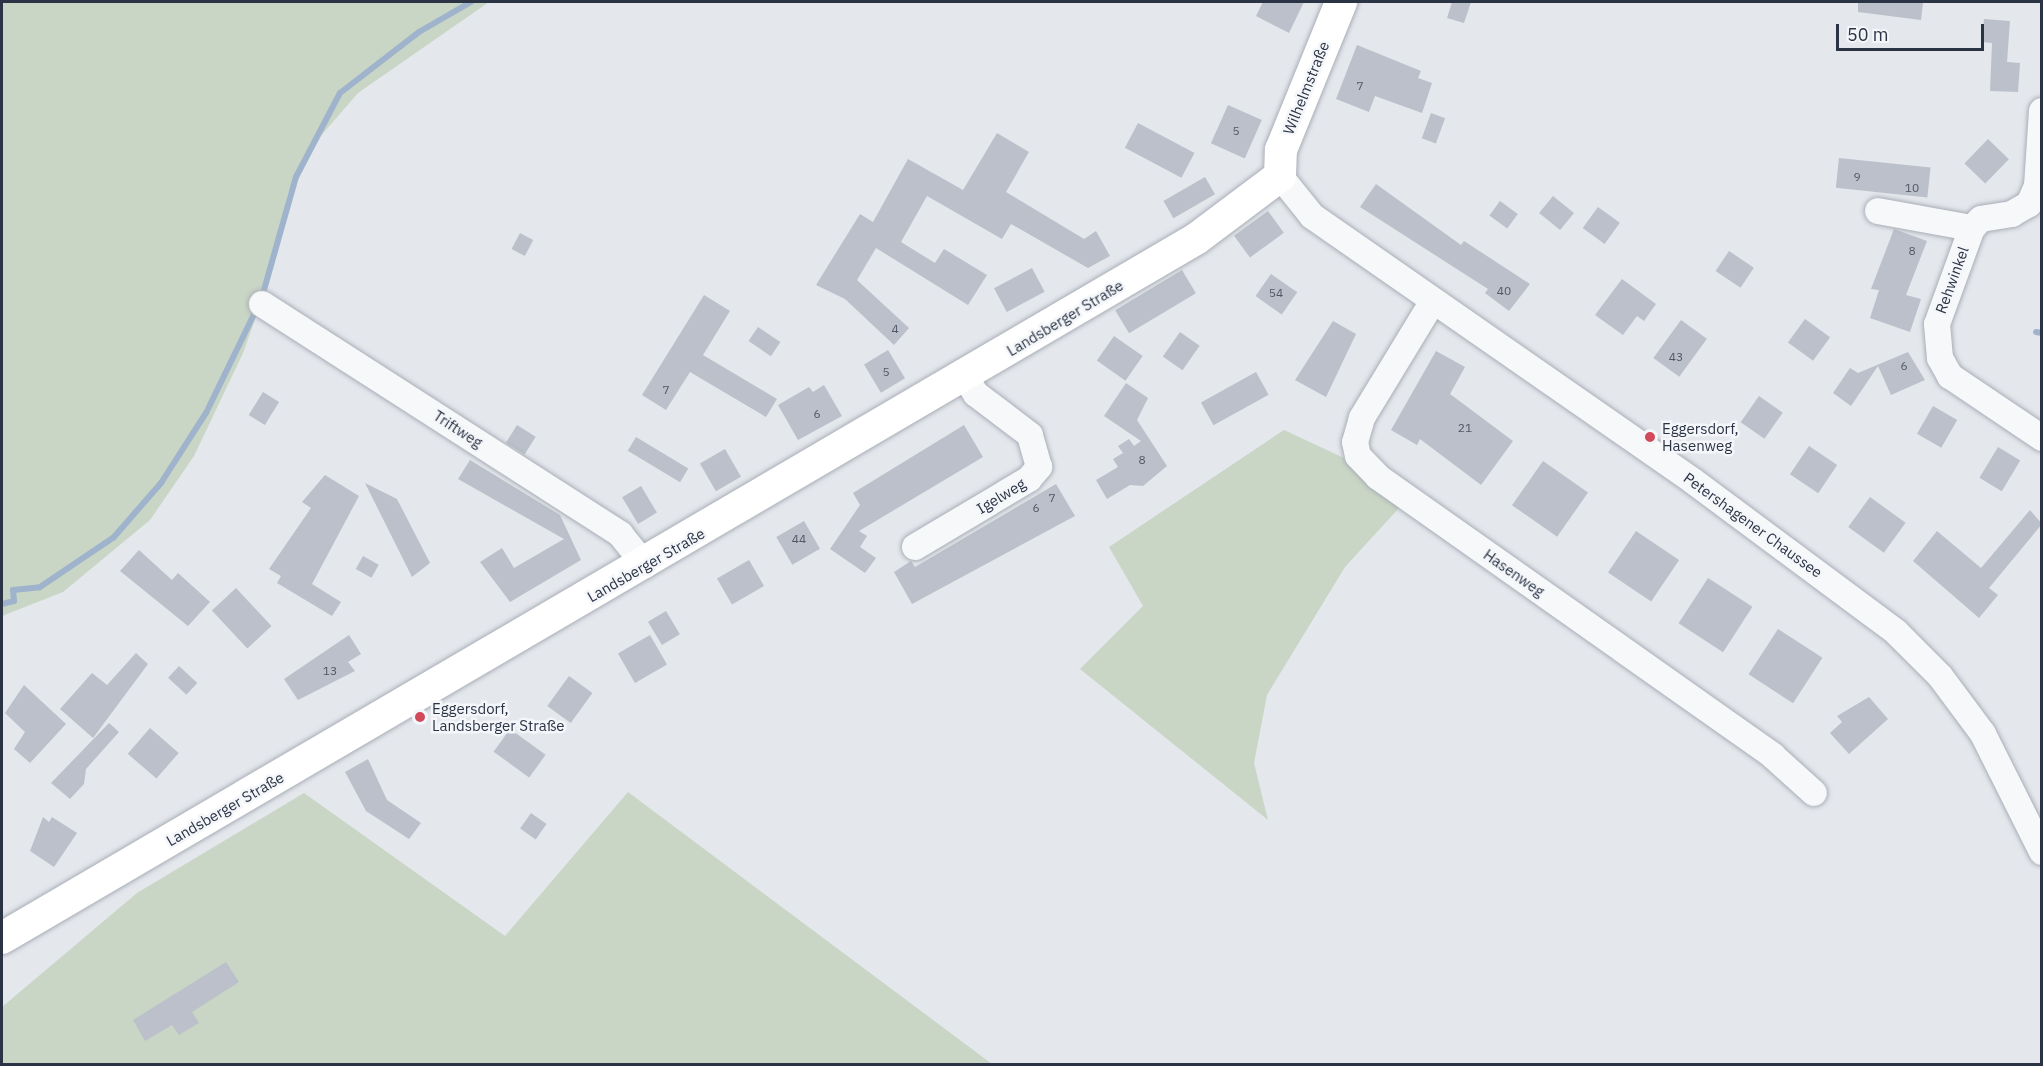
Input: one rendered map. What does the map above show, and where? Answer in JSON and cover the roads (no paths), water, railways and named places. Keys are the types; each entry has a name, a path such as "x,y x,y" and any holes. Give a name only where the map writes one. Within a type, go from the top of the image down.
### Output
{"main road":[{"name":"Wilhelmstraße","path":"1280,176 1281,150 1341,2"},
{"name":"Landsberger Straße","path":"2,938 965,377 1196,239 1280,176"}],"street":[{"name":"Rehwinkel","path":"2042,111 2039,186 2029,204 2012,214 1981,219 1972,228 1937,324 1940,358 1962,388 2042,438"},
{"name":"Petershagener Chaussee","path":"1280,176 1312,216 1702,488 1896,632 1940,676 1983,734 2042,852"},
{"path":"1878,211 1972,228"},
{"name":"Hasenweg","path":"1433,301 1362,418 1355,442 1358,456 1378,477 1773,756 1814,793"},
{"name":"Triftweg","path":"262,304 620,534 645,565"},
{"name":"Igelweg","path":"915,547 1029,479 1039,466 1030,435 976,394 965,377"}],"waterway":[{"path":"262,297 296,177 340,93 419,32 471,2"},
{"path":"2,604 14,601 13,590 40,587 114,537 161,483 206,413 258,306"},
{"path":"2036,332 2042,333"}],"place":[{"name":"Eggersdorf, Hasenweg","path":"1650,437"},
{"name":"Eggersdorf, Landsberger Straße","path":"420,717"}]}
